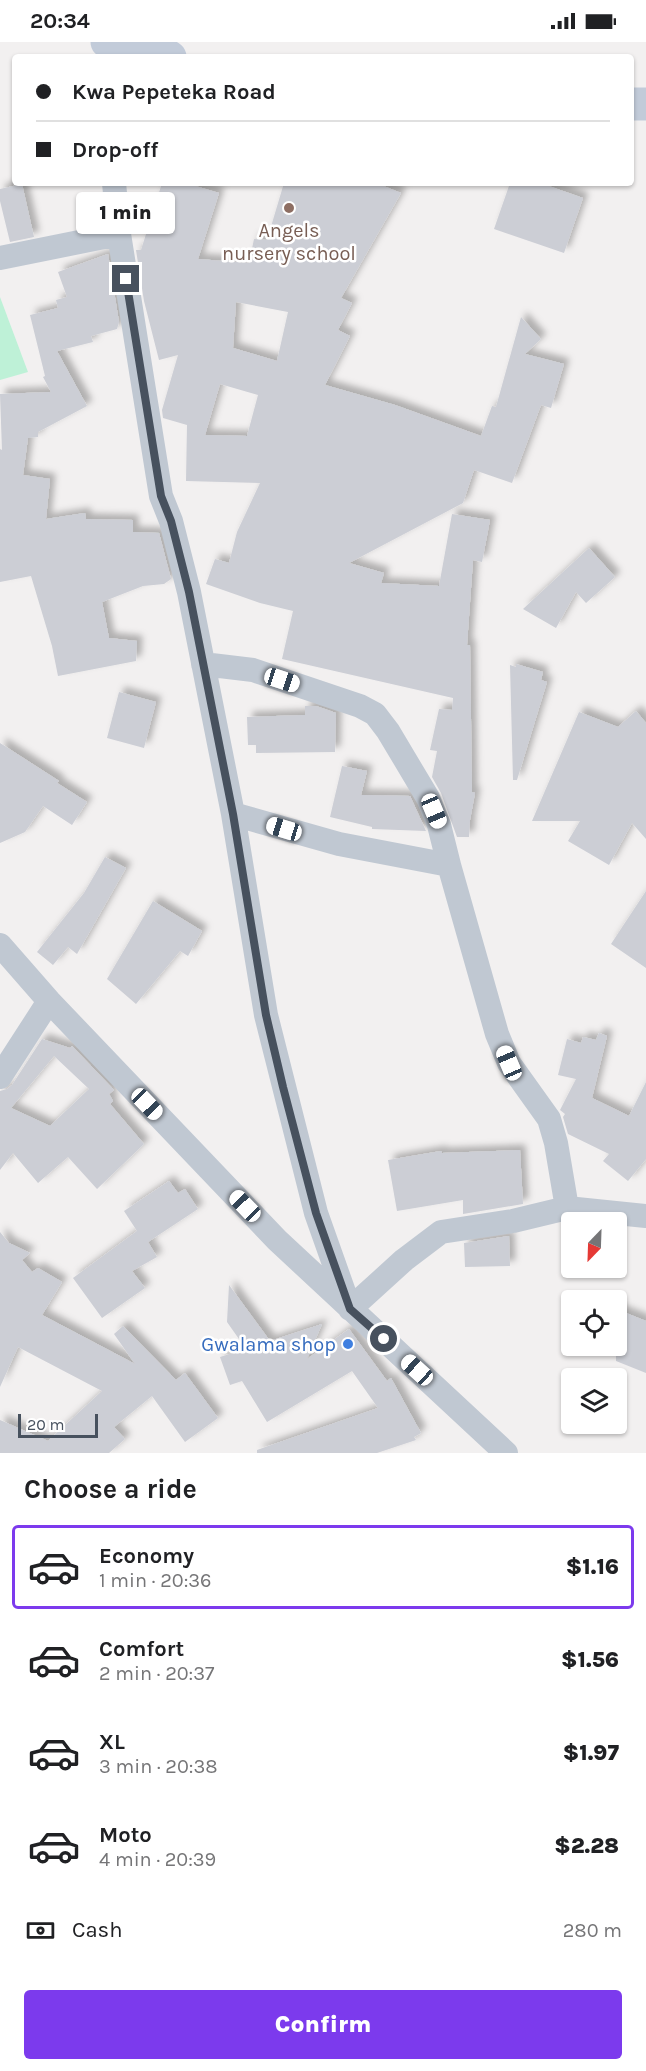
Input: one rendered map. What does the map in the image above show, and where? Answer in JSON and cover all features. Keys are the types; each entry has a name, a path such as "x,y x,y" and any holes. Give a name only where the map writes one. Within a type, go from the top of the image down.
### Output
{"street":[{"path":"108,48 151,54"},
{"path":"114,186 118,234 161,496 171,521 189,592 233,814 266,1015 316,1213 350,1309"},
{"path":"0,258 118,234"},
{"path":"203,664 253,670 360,706 375,714 388,731 428,798 439,825 497,1034 509,1063 549,1119 556,1143 567,1208"},
{"path":"233,814 339,844 449,865"},
{"path":"0,945 49,1001 277,1240 498,1451"},
{"path":"0,1077 49,1001"},
{"path":"350,1309 404,1260 441,1232 513,1221 567,1208 646,1216"}],"green space":[{"path":"0,297 28,372 0,380"}],"building":[{"path":"22,186 34,237 10,242 0,201 0,189"},
{"path":"161,186 195,186 219,193 198,259 249,263 254,239 267,240 283,186 384,186 401,193 341,298 352,303 338,330 350,336 325,385 395,405 481,436 492,406 496,407 521,317 541,339 525,354 564,364 551,408 541,405 512,483 474,470 463,503 349,563 384,573 381,583 439,586 452,514 490,520 482,562 473,560 467,645 470,645 472,792 475,793 469,837 457,837 441,793 432,777 437,751 430,750 439,709 452,710 453,698 282,659 293,611 260,603 206,584 215,559 229,563 237,532 260,483 186,481 187,425 163,418 162,410 178,355 159,360 144,301 136,250 141,250","holes":["236,302 288,312 277,361 233,348","220,384 258,395 247,436 205,435"]},
{"path":"509,186 549,186 583,198 564,253 494,229"},
{"path":"108,254 119,322 117,329 91,336 93,342 57,351 87,406 38,432 38,437 28,438 23,475 50,479 46,519 85,513 86,519 133,520 133,532 159,533 171,579 164,584 143,586 102,602 109,638 137,641 136,661 58,676 52,646 31,576 0,582 0,449 2,450 0,394 51,392 43,377 45,376 30,315 58,308 56,300 67,297 58,272"},
{"path":"589,548 615,577 586,603 576,592 556,628 523,609"},
{"path":"516,664 543,672 541,680 547,682 517,780 513,780 510,665 516,667"},
{"path":"119,692 156,702 144,748 107,738"},
{"path":"305,706 316,706 336,713 335,752 256,753 256,745 248,745 247,717 305,715"},
{"path":"636,711 646,723 646,839 632,823 609,865 568,841 580,821 532,821 579,712 618,727"},
{"path":"0,743 87,802 72,825 43,806 25,832 0,843"},
{"path":"342,766 367,771 361,795 410,796 426,831 372,829 372,827 330,817"},
{"path":"105,857 126,868 77,954 68,947 53,965 37,952 84,893"},
{"path":"646,891 646,968 611,944"},
{"path":"153,901 202,931 188,956 180,951 136,1004 107,979"},
{"path":"599,1033 607,1036 592,1098 629,1116 646,1082 646,1159 628,1181 603,1161 609,1154 568,1134 563,1117 565,1114 560,1110 576,1079 558,1075 567,1039 581,1043 583,1037 596,1040"},
{"path":"42,1039 70,1048 72,1046 114,1090 109,1094 113,1101 110,1104 144,1144 97,1189 68,1157 38,1183 13,1153 0,1170 0,1091 12,1085","holes":["54,1056 89,1089 50,1126 11,1108"]},
{"path":"520,1150 523,1204 463,1214 463,1200 397,1211 388,1160 441,1151 442,1153"},
{"path":"169,1181 178,1193 185,1189 198,1209 148,1242 157,1257 132,1271 145,1288 102,1318 73,1278 137,1231 124,1211"},
{"path":"0,1232 9,1243 30,1253 22,1260 32,1272 38,1268 62,1282 42,1315 135,1364 114,1334 123,1326 176,1380 185,1373 218,1418 185,1442 152,1396 114,1427 125,1439 109,1453 0,1453 0,1420 48,1441 102,1391 18,1347 0,1387"},
{"path":"509,1236 510,1266 465,1267 464,1243"},
{"path":"229,1285 270,1341 322,1324 307,1359 349,1329 387,1381 391,1378 421,1433 414,1437 416,1440 377,1453 257,1453 257,1450 378,1408 352,1371 267,1422 242,1381 230,1385 220,1357 246,1349 227,1322"},
{"path":"627,1313 646,1321 646,1373 616,1361 616,1356 627,1356"}],"place":[{"name":"Angels nursery school","path":"289,208"},
{"name":"Gwalama shop","path":"348,1344"}],"route":[{"path":"126,279 161,496 171,521 189,592 233,814 266,1015 283,1087 316,1213 350,1309 384,1339"}]}
